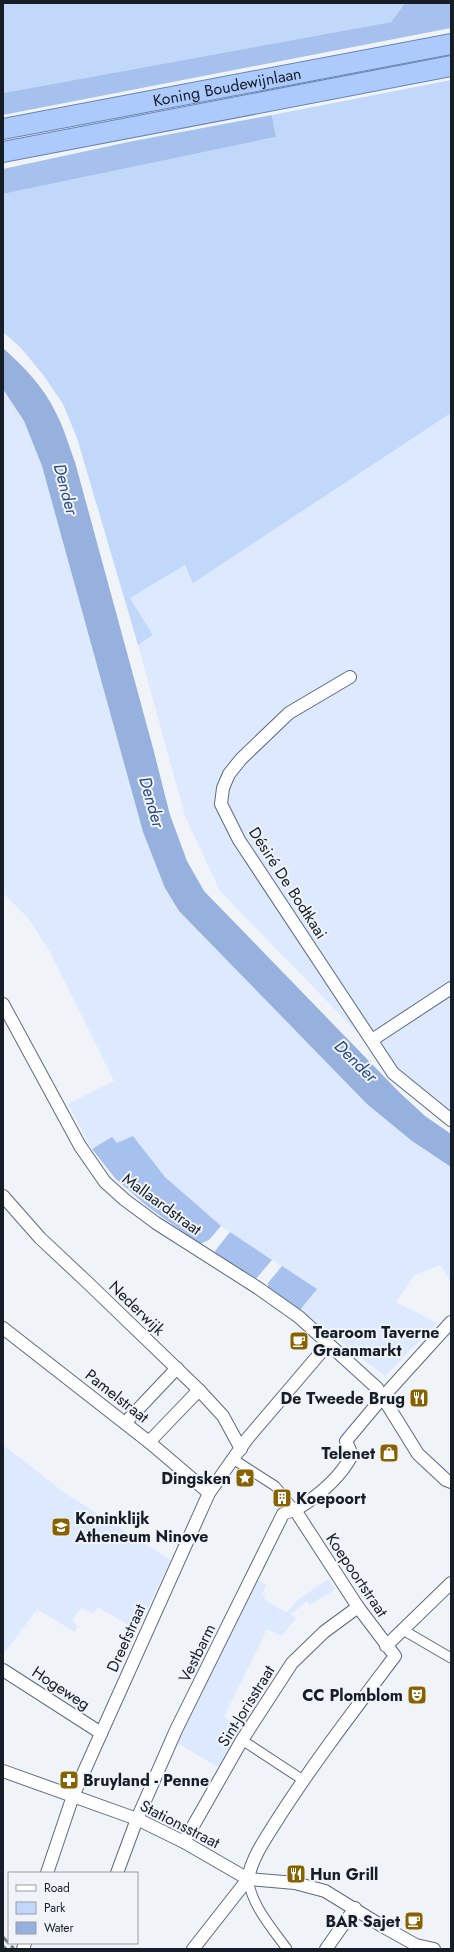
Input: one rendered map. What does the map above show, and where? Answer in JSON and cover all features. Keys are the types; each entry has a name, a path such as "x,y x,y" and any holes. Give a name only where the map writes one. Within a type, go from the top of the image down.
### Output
{"highway":[{"name":"Koning Boudewijnlaan","path":"3,129 451,44"},
{"name":"Koning Boudewijnlaan","path":"3,152 451,66"}],"street":[{"name":"Désiré De Bodtkaai","path":"350,677 289,713 250,751 229,774 223,788 221,804 239,840 393,1073 451,1120"},
{"path":"372,1040 451,988"},
{"name":"Mallaardstraat","path":"3,1004 80,1146 105,1182 125,1200 156,1223 284,1305 299,1317 377,1388 418,1454 446,1480 451,1482"},
{"name":"Nederwijk","path":"3,1196 40,1238 199,1390 223,1416 241,1449"},
{"path":"382,1398 451,1322"},
{"name":"Pamelstraat","path":"3,1328 125,1422 209,1493"},
{"name":"Dreefstraat","path":"47,1872 73,1796 209,1493 266,1416 328,1344"},
{"path":"125,1422 176,1368"},
{"path":"149,1442 199,1390"},
{"name":"Vestbarm","path":"117,1872 137,1819 176,1730 283,1514 292,1506 325,1488 345,1468 352,1455 346,1441 382,1398"},
{"path":"233,1459 275,1486 281,1493"},
{"name":"Koepoortstraat","path":"292,1506 358,1607 395,1656 303,1780"},
{"path":"386,1646 451,1583"},
{"name":"Sint-Jorisstraat","path":"184,1842 242,1740 292,1663 324,1632 358,1607"},
{"path":"403,1630 451,1658"},
{"name":"Hogeweg","path":"3,1670 101,1733"},
{"path":"242,1740 303,1780 262,1844 249,1872 248,1879 250,1889 261,1913 286,1949"},
{"name":"Stationsstraat","path":"3,1771 137,1819 184,1842 248,1879"},
{"path":"248,1879 295,1882 325,1891 416,1945 434,1949"},
{"path":"193,1949 248,1879"},
{"path":"326,1949 355,1908"}],"shaded area":[{"path":"405,3 451,3 451,28 3,115 3,93 391,22"},
{"path":"272,115 276,137 3,194 3,169 133,141"},
{"path":"3,389 24,421 42,466 143,832 165,888 179,911 367,1104 412,1141 451,1167 451,1282 441,1266 437,1266 414,1276 396,1302 437,1323 385,1376 300,1310 316,1289 216,1223 165,1177 133,1136 117,1143 112,1137 92,1149 68,1104 114,1081 50,952 28,918 3,893"},
{"path":"451,413 451,1115 412,1084 356,1031 220,891 185,816 138,645 153,635 130,598 185,565 194,582"},
{"path":"133,1136 165,1177 221,1226 209,1240 200,1244 148,1207 115,1178 92,1149 112,1137 117,1143"},
{"path":"230,1232 272,1260 255,1280 216,1254 215,1251"},
{"path":"282,1266 317,1289 300,1310 268,1287 268,1283"},
{"name":"Koninklijk Atheneum Ninove","path":"3,1445 66,1494 171,1560 137,1630 98,1607 93,1614 81,1608 72,1621 78,1626 75,1632 37,1609 3,1655"},
{"path":"255,1579 266,1585 262,1594 265,1596 264,1599 286,1613 298,1600 328,1579 336,1589 310,1605 307,1601 291,1614 296,1619 281,1636 267,1629 224,1717 245,1729 221,1769 176,1742"}],"green space":[{"path":"3,3 405,3 391,22 3,93"},
{"path":"451,80 451,413 193,583 185,565 130,598 153,635 138,645 77,438 63,404 44,376 21,348 3,332 3,194 276,137 272,115"}],"water":[{"name":"Dender","path":"3,348 26,370 46,395 59,419 75,462 170,815 187,861 204,891 398,1091 425,1116 451,1134 451,1167 412,1141 367,1104 179,911 165,888 143,832 42,466 24,421 3,389"}],"railway":[{"path":"3,1937 8,1942"},
{"path":"9,1944 14,1949"},
{"path":"3,1946 6,1949"}],"place":[{"name":"Tearoom Taverne Graanmarkt","path":"299,1341"},
{"name":"De Tweede Brug","path":"419,1398"},
{"name":"Telenet","path":"389,1453"},
{"name":"Dingsken","path":"245,1478"},
{"name":"Koepoort","path":"282,1498"},
{"name":"Koninklijk Atheneum Ninove","path":"61,1527"},
{"name":"CC Plomblom","path":"417,1695"},
{"name":"Bruyland - Penne","path":"69,1780"},
{"name":"Hun Grill","path":"296,1874"},
{"name":"BAR Sajet","path":"414,1921"}]}
